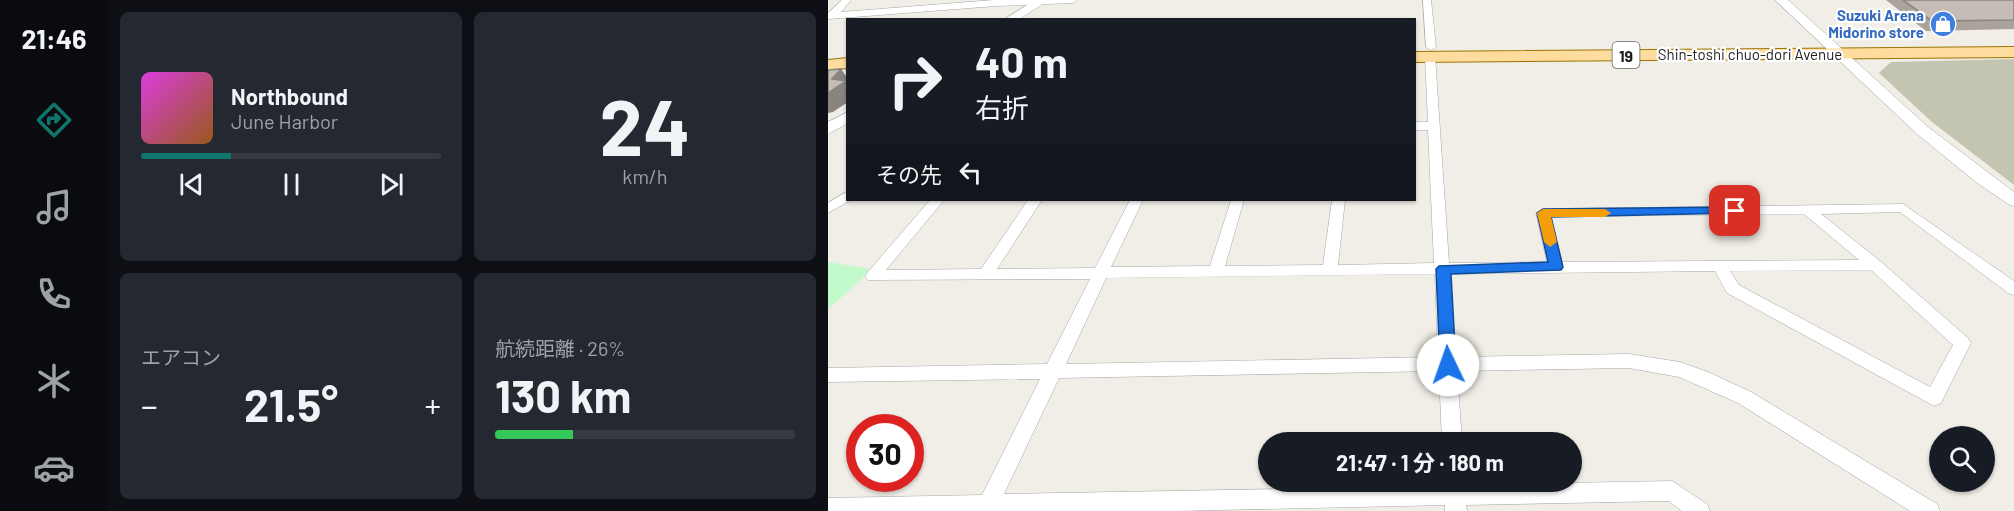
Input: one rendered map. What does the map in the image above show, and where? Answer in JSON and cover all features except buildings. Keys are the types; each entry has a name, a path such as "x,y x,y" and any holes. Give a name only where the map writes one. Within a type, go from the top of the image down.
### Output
{"main road":[{"name":"Shin-toshi chuo-dori Avenue","path":"1832,49 2014,43"},
{"name":"Shin-toshi chuo-dori Avenue","path":"1422,52 1832,49 2014,52"},
{"path":"828,65 846,63"},
{"path":"828,75 846,73"}],"street":[{"path":"831,16 847,0"},
{"path":"918,8 926,0"},
{"path":"1012,18 1042,0"},
{"path":"831,16 998,2 1072,0"},
{"path":"1427,0 1422,52 1434,126 1451,432"},
{"path":"1781,0 1937,144 2014,200"},
{"path":"828,129 846,118"},
{"path":"1416,126 1434,126"},
{"path":"828,209 846,196"},
{"path":"936,201 873,276 1556,267 1875,266"},
{"path":"985,275 1034,201"},
{"path":"986,507 1136,201"},
{"path":"1216,272 1237,201"},
{"path":"1330,270 1338,201"},
{"path":"1556,267 1543,213 1903,208 2014,289"},
{"path":"1720,267 1733,289 1934,398 1962,343 1807,209"},
{"path":"828,375 1629,361 1658,363 1678,367 1736,393 1929,511"},
{"path":"828,508 1327,505 1455,496 1672,491 1699,511"}],"shaded area":[{"path":"2014,59 2014,185 1932,122 1879,73 1891,62"}],"green space":[{"path":"828,262 870,269 828,309"}],"slow traffic":[{"path":"1550,242 1543,213 1605,213"}],"place":[{"name":"Suzuki Arena Midorino store","path":"1943,24"}],"route":[{"path":"1448,365 1443,269 1556,267 1543,213 1735,211"}]}
